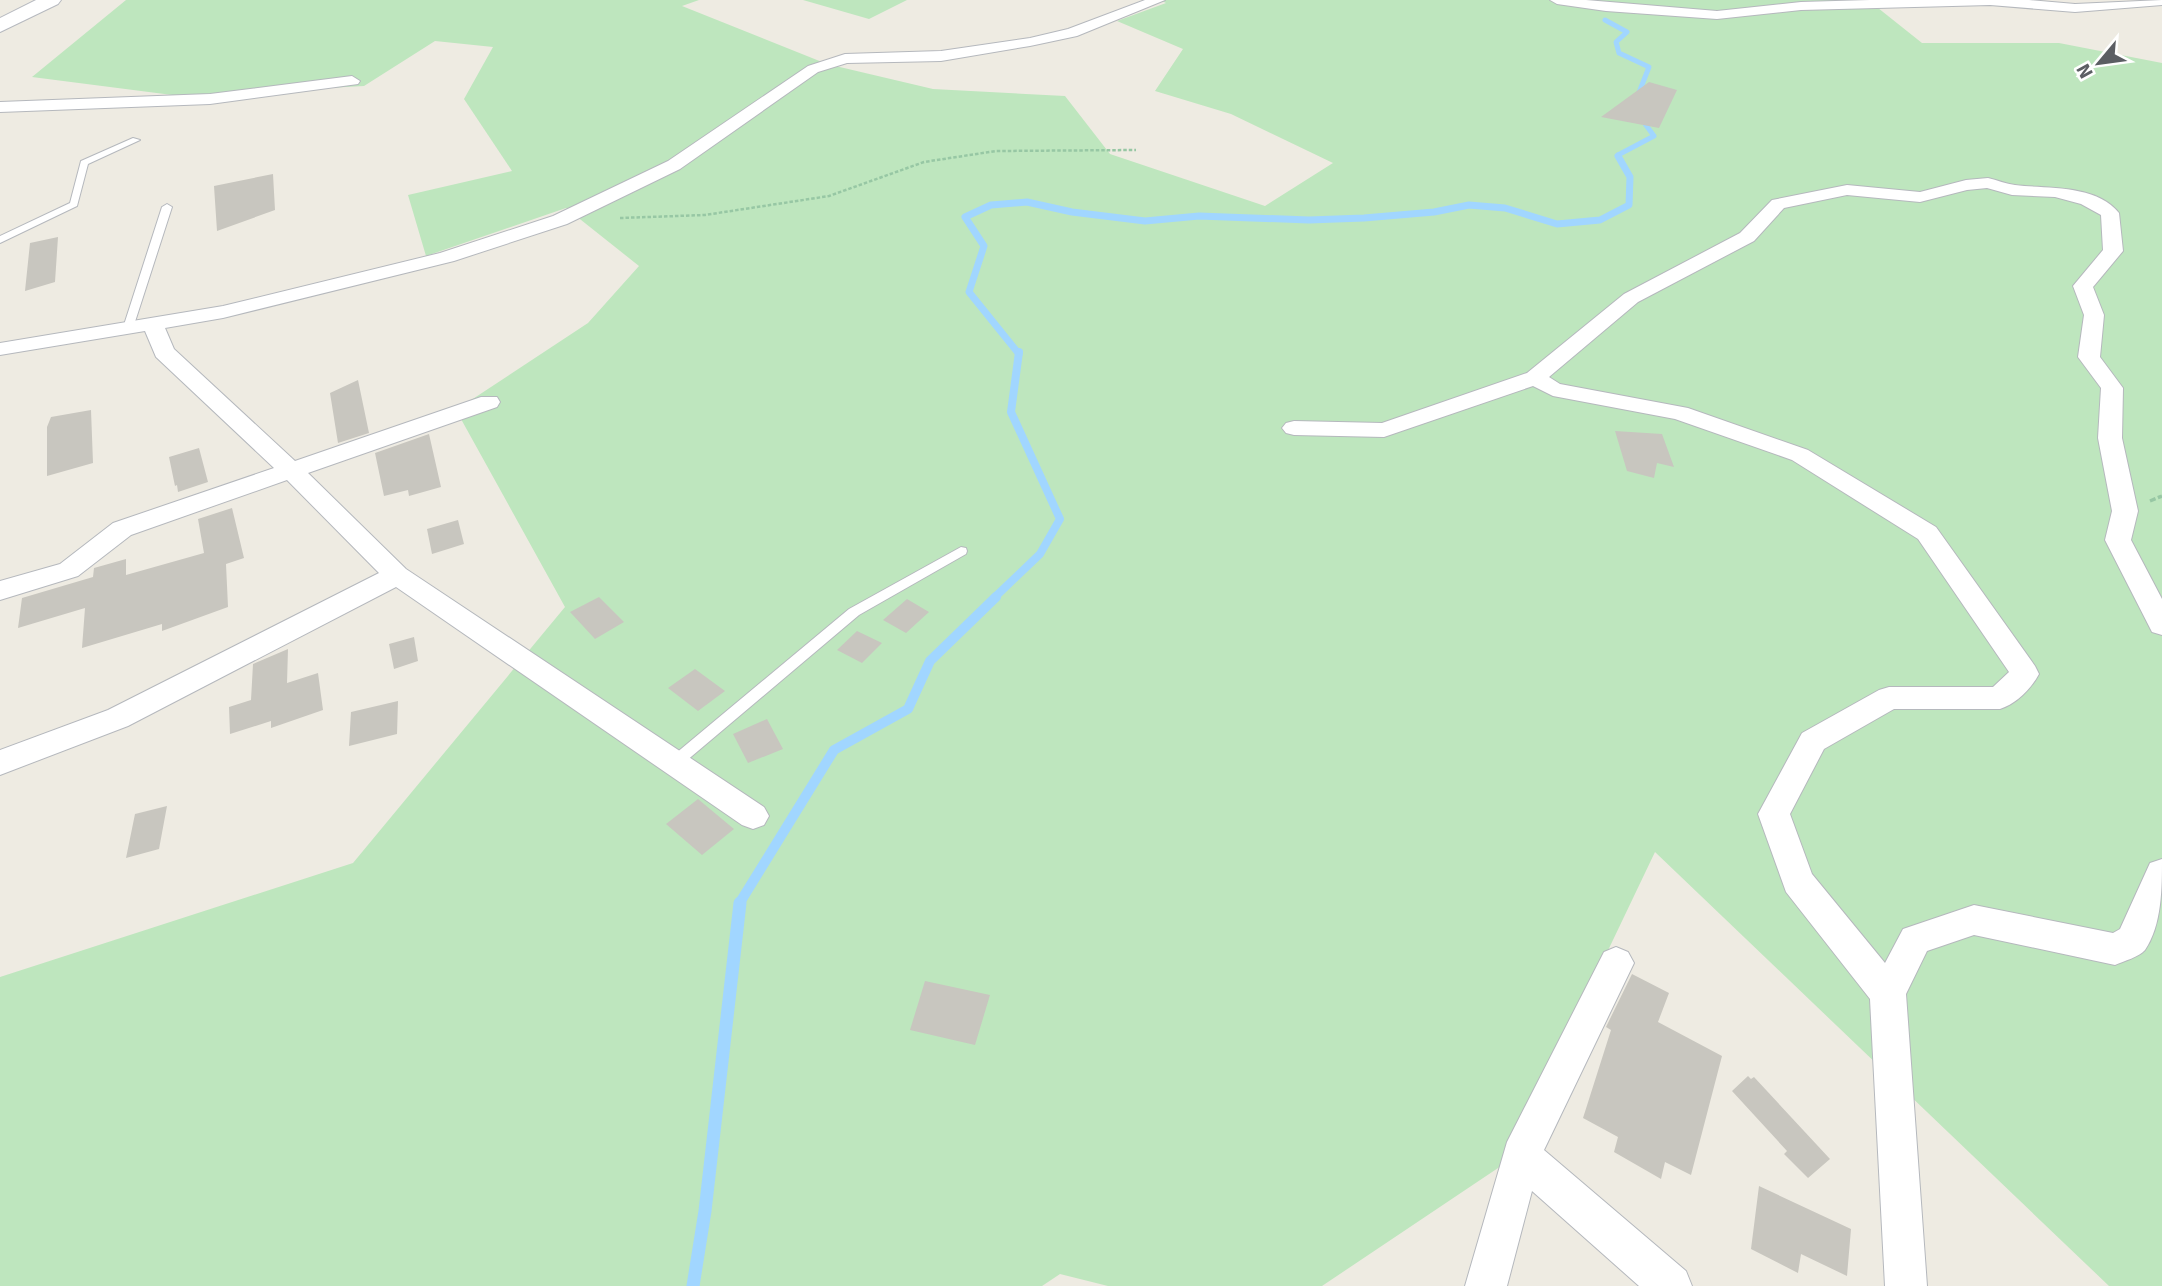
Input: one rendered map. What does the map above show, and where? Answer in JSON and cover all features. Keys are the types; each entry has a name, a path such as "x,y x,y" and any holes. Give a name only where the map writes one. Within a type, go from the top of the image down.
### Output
{"street":[{"path":"0,26 51,0"},
{"path":"0,349 223,312 447,257 600,204 674,165 813,69 845,59 942,56 1040,40 1072,33 1158,0"},
{"path":"1557,0 1606,7 1717,15 1801,6 1990,1 2075,8 2162,1"},
{"path":"0,107 210,99 352,81"},
{"path":"1294,428 1384,430 1535,378 1630,298 1747,237 1779,204 1847,190 1920,197 1966,185 1988,183 2012,190 2054,192 2087,200 2110,213 2113,251 2083,286 2094,315 2089,357 2112,388 2110,438 2125,511 2118,540 2162,625"},
{"path":"140,326 164,352 293,471 397,575 752,816"},
{"path":"1535,378 1553,389 1680,413 1800,455 1927,533 2025,674 2000,698 1889,698 1813,741 1774,814 1798,882 1888,993"},
{"path":"0,591 69,570 122,529 489,402"},
{"path":"0,763 118,718 397,575"},
{"path":"1906,1286 1888,993 1914,940 1973,920 2115,949 2132,940 2162,873"},
{"path":"1486,1286 1521,1156 1616,963"},
{"path":"1521,1156 1671,1286"}],"lane":[{"path":"0,240 74,204 84,163 136,140"},
{"path":"140,326 167,206"},
{"path":"674,763 854,612 961,551"}],"path":[{"path":"613,218 705,215 828,197 924,162 996,151 1136,150"}],"green space":[{"path":"126,0 699,0 682,6 827,64 933,89 1065,96 1110,154 1265,206 1333,163 1231,114 1155,91 1183,49 1117,21 1166,3 1160,0 1868,0 1922,43 2059,43 2162,63 2162,1286 2109,1286 1655,852 1507,1162 1322,1286 1108,1286 1060,1274 1042,1286 0,1286 0,977 353,863 565,607 456,410 588,323 639,266 566,208 426,256 408,195 512,171 464,99 493,47 435,41 364,86 180,96 32,77"},
{"path":"803,0 907,0 869,19"}],"building":[{"path":"1649,82 1677,90 1659,128 1601,117"},
{"path":"273,174 275,210 217,231 214,186"},
{"path":"58,237 55,282 25,291 30,243"},
{"path":"358,380 369,433 338,443 330,393"},
{"path":"91,410 93,463 47,476 47,427 51,417"},
{"path":"1615,431 1662,434 1674,467 1657,463 1654,478 1627,471"},
{"path":"429,434 441,487 409,496 408,490 384,496 375,453"},
{"path":"199,448 208,482 178,492 169,457"},
{"path":"232,508 244,558 226,564 228,607 162,631 162,624 82,648 85,608 18,628 22,598 93,577 94,568 126,559 126,575 204,553 198,519"},
{"path":"458,520 464,544 432,554 427,529"},
{"path":"599,597 624,622 595,639 570,612"},
{"path":"907,599 929,612 906,633 883,620"},
{"path":"857,631 882,643 862,663 837,650"},
{"path":"414,637 418,661 394,669 389,644"},
{"path":"288,649 287,683 318,673 323,710 271,728 271,721 230,734 229,707 251,700 253,664"},
{"path":"695,669 725,691 698,711 668,688"},
{"path":"398,701 397,734 349,746 351,712"},
{"path":"767,719 783,749 748,763 733,734"},
{"path":"698,799 734,829 702,855 666,824"},
{"path":"167,806 159,849 126,858 135,814"},
{"path":"1632,974 1669,993 1658,1022 1722,1056 1691,1175 1665,1162 1661,1179 1614,1152 1618,1137 1583,1118 1611,1030 1606,1027"},
{"path":"925,981 990,995 975,1045 910,1030"},
{"path":"1748,1076 1751,1079 1754,1077 1830,1159 1808,1178 1784,1154 1787,1151 1732,1091"},
{"path":"1759,1186 1851,1229 1847,1276 1801,1254 1798,1273 1751,1249"}],"waterway":[{"path":"1605,20 1627,32 1616,42 1619,53 1649,67 1638,95"},
{"path":"1619,157 1618,155 1654,136 1640,117"},
{"path":"1019,354 969,292 984,246 965,217 991,205 1027,202 1072,212 1145,221 1199,216 1309,220 1364,218 1434,212 1469,205 1505,208 1557,224 1600,220 1629,205 1630,177 1619,157"},
{"path":"994,598 1040,554 1060,519 1011,412 1019,354"},
{"path":"739,904 834,750 908,709 930,661 996,597"},
{"path":"693,1286 705,1211 740,903"}]}
